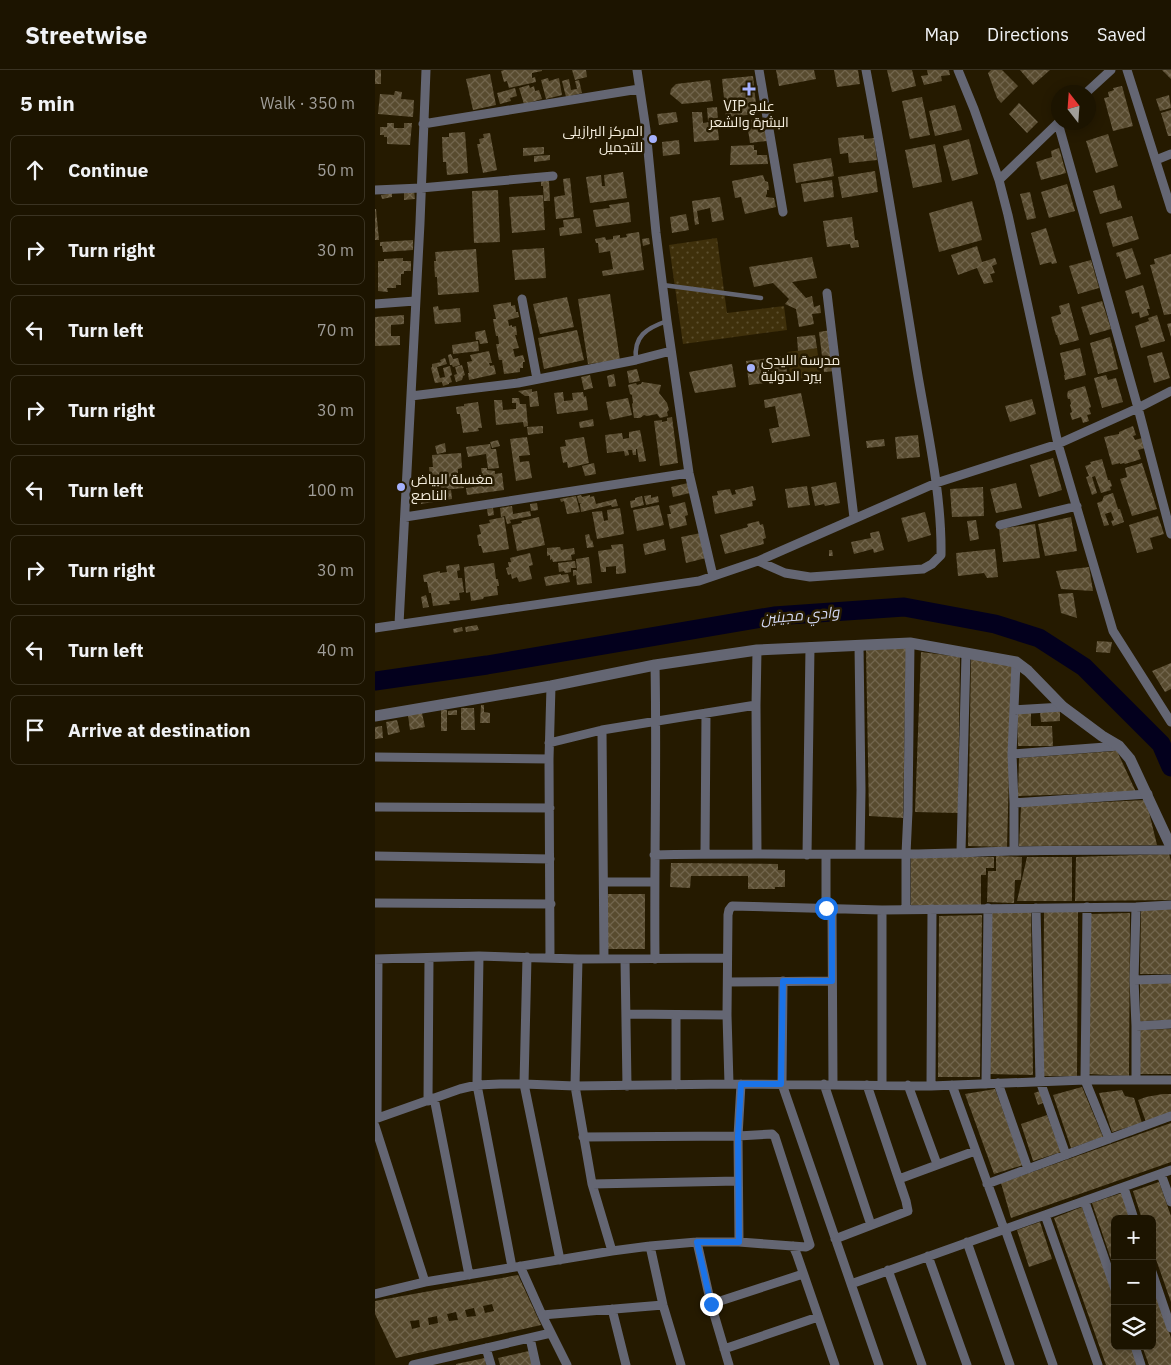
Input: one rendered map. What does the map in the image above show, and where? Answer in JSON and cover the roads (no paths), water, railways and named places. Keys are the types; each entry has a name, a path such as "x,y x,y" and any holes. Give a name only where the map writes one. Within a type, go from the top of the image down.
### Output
{"street":[{"path":"399,624 426,70"},
{"path":"637,70 646,130 667,321 689,473 713,576"},
{"path":"759,70 783,212"},
{"path":"758,561 785,573 811,577 923,569 932,564 941,555 941,533 936,483 890,202 866,70"},
{"path":"958,70 999,180 1009,215 1058,444 1113,631 1171,722"},
{"path":"1095,85 1111,70"},
{"path":"1127,70 1171,209"},
{"path":"423,124 639,89"},
{"path":"999,180 1051,129"},
{"path":"1060,130 1168,509 1171,534"},
{"path":"1156,160 1171,154"},
{"path":"375,190 421,188 553,176"},
{"path":"827,293 854,518"},
{"path":"522,299 537,379"},
{"path":"375,304 415,301"},
{"path":"411,396 518,383 671,351"},
{"path":"375,628 699,581 758,561 936,483 1058,444 1171,391"},
{"path":"405,517 689,473"},
{"path":"1000,525 1077,506"},
{"path":"906,909 906,854 909,811 910,643"},
{"path":"375,716 551,686 655,665 757,650 810,646 910,643 1016,662 1028,671 1063,707 1102,736 1119,746 1131,759 1171,849 826,855 655,855"},
{"path":"807,855 810,646"},
{"path":"859,646 860,854"},
{"path":"757,650 757,854"},
{"path":"961,852 966,654"},
{"path":"1014,851 1012,754 1016,662"},
{"path":"655,665 655,959"},
{"path":"550,958 549,743 551,686"},
{"path":"549,743 602,730 756,706"},
{"path":"1014,710 1063,707"},
{"path":"705,854 706,713"},
{"path":"602,730 604,959"},
{"path":"1012,754 1119,746"},
{"path":"375,757 549,759"},
{"path":"1014,803 1148,794"},
{"path":"375,807 550,808"},
{"path":"826,855 832,981 829,1084 871,1225"},
{"path":"375,856 550,858"},
{"path":"604,882 654,882"},
{"path":"375,903 551,904"},
{"path":"729,1084 727,958 728,915 732,906 882,910 1136,907 1171,904"},
{"path":"1136,907 1134,980 1136,1079"},
{"path":"986,1084 987,908"},
{"path":"1036,908 1039,1081 1066,1155"},
{"path":"1087,908 1085,1080 1109,1139"},
{"path":"931,1086 932,909"},
{"path":"882,910 882,1085"},
{"path":"425,1282 376,1121 376,959 479,956 577,959 727,958"},
{"path":"479,956 477,1085 516,1266 567,1365"},
{"path":"527,957 524,1084 560,1260"},
{"path":"429,958 431,1100 469,1276"},
{"path":"577,959 575,1086 592,1184 612,1251"},
{"path":"625,959 627,1086"},
{"path":"1134,980 1171,979"},
{"path":"783,981 781,1084 879,1365"},
{"path":"728,982 832,981"},
{"path":"626,1014 727,1015"},
{"path":"676,1015 676,1085"},
{"path":"1136,1026 1171,1024"},
{"path":"376,1121 460,1089 477,1085 829,1084 931,1086 1039,1081 1171,1080"},
{"path":"998,1083 1029,1169"},
{"path":"739,1242 738,1136 741,1084"},
{"path":"835,1239 908,1211 907,1201 867,1085"},
{"path":"908,1085 937,1164"},
{"path":"952,1085 1053,1365"},
{"path":"987,1184 1171,1116"},
{"path":"375,1294 425,1282 469,1276 516,1266 650,1246 697,1242 739,1242 806,1248 809,1245 810,1242 775,1137 772,1134 583,1137"},
{"path":"899,1179 975,1151"},
{"path":"851,1284 1171,1170"},
{"path":"1161,1174 1171,1202"},
{"path":"592,1184 738,1181"},
{"path":"1124,1188 1133,1215"},
{"path":"1085,1202 1111,1277"},
{"path":"1045,1215 1098,1365"},
{"path":"697,1242 711,1304 729,1365"},
{"path":"967,1242 1010,1365"},
{"path":"650,1246 663,1305 681,1365"},
{"path":"793,1246 834,1363 823,1365"},
{"path":"928,1256 967,1365"},
{"path":"888,1270 922,1365"},
{"path":"711,1304 803,1274"},
{"path":"1156,1284 1171,1328"},
{"path":"542,1315 663,1305"},
{"path":"611,1309 626,1365"},
{"path":"724,1349 817,1317"},
{"path":"413,1365 445,1361 487,1348 551,1333"},
{"path":"530,1338 536,1365"},
{"path":"487,1348 491,1365"},
{"path":"1136,1350 1141,1365"}],"lane":[{"path":"663,285 761,298"},
{"path":"635,360 634,350 641,335 655,325 667,321"}],"waterway":[{"name":"وادي مجينين","path":"375,681 487,665 774,616 904,607 995,624 1039,638 1084,667 1161,744 1171,767"}],"place":[{"name":"VIP علاج البشرة والشعر","path":"749,89"},
{"name":"المركز البرازيلى للتجميل","path":"653,139"},
{"name":"مدرسة الليدي بيرد الدولية","path":"751,368"},
{"name":"مغسلة البياض الناصع","path":"401,487"}]}
